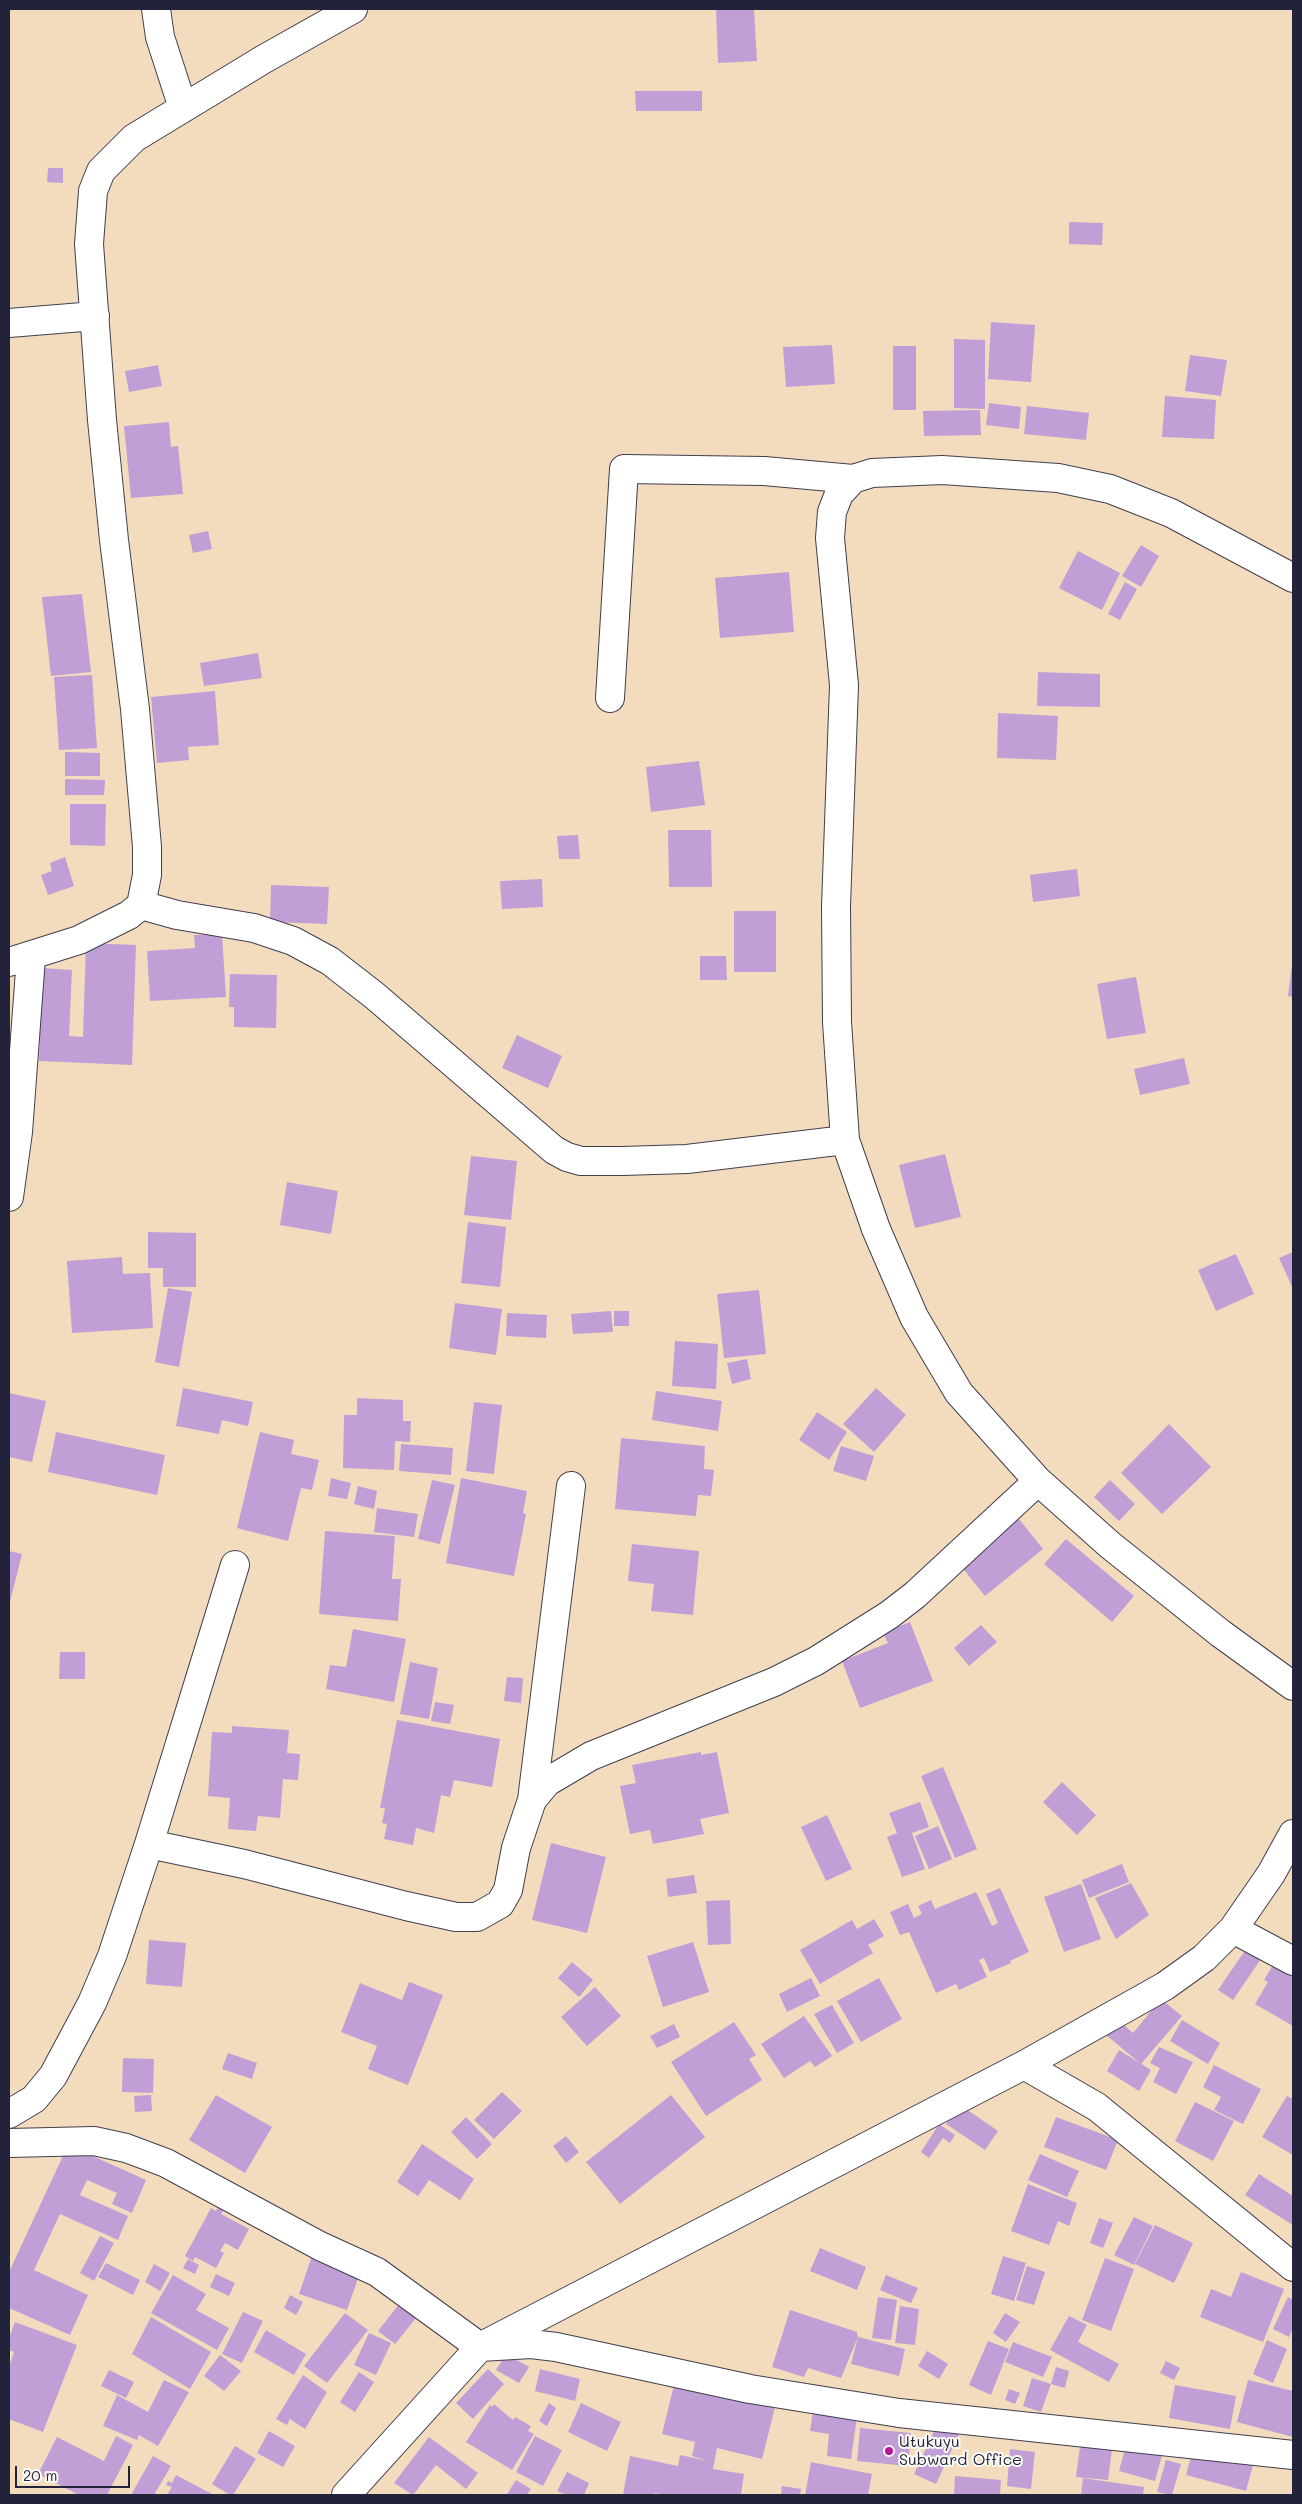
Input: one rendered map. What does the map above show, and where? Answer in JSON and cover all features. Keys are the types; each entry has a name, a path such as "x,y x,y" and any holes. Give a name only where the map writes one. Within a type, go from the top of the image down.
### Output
{"street":[{"path":"156,9 160,37 183,108"},
{"path":"9,1197 18,1132 20,959 80,940 129,915 140,905 147,875 145,820 135,709 110,503 88,244 93,191 101,171 134,138 353,9"},
{"path":"9,323 95,316"},
{"path":"610,698 624,470 764,471 853,480"},
{"path":"1293,578 1171,513 1110,489 1058,478 942,470 872,473 853,480 839,494 832,512 830,538 844,685 836,906 837,1022 845,1140 876,1229 914,1317 959,1393 1038,1480 1110,1545 1220,1633 1293,1686"},
{"path":"140,905 177,916 254,928 292,941 330,961 382,1002 554,1150 566,1157 581,1161 688,1159 845,1140"},
{"path":"532,1800 548,1782 591,1756 652,1729 774,1682 816,1661 856,1636 915,1595 1038,1480"},
{"path":"149,1844 244,1864 456,1917 477,1917 500,1904 508,1890 516,1848 532,1800 571,1486"},
{"path":"9,2114 34,2099 53,2076 92,2003 112,1956 149,1844 235,1565"},
{"path":"346,2495 480,2347 1024,2065 1165,1986 1204,1958 1233,1929 1270,1874 1293,1834"},
{"path":"1233,1929 1293,1960"},
{"path":"1024,2065 1097,2107 1293,2267"},
{"path":"9,2143 94,2141 126,2148 166,2163 320,2246 377,2272 480,2347 531,2344 556,2347 750,2389 890,2412 1293,2455"}],"building":[{"path":"716,9 754,9 757,61 718,63"},
{"path":"635,91 702,91 702,111 636,111"},
{"path":"48,168 63,168 63,183 47,182"},
{"path":"1069,222 1103,223 1102,245 1069,244"},
{"path":"991,322 1035,325 1031,382 988,379"},
{"path":"954,339 985,340 985,409 954,408"},
{"path":"832,345 835,384 786,387 783,347"},
{"path":"893,346 916,346 916,410 893,410"},
{"path":"1190,355 1227,360 1221,396 1185,391"},
{"path":"158,365 162,386 129,392 125,371"},
{"path":"1165,396 1216,400 1214,439 1162,437"},
{"path":"989,403 1021,407 1019,429 986,425"},
{"path":"1027,406 1089,413 1086,440 1024,434"},
{"path":"980,410 981,435 924,436 923,411"},
{"path":"169,422 171,447 178,446 183,494 131,498 124,426"},
{"path":"208,531 212,549 193,553 189,535"},
{"path":"1141,545 1159,556 1141,587 1122,576"},
{"path":"1078,551 1120,573 1102,610 1059,588"},
{"path":"789,572 794,632 720,638 715,578"},
{"path":"1125,582 1137,589 1120,620 1108,614"},
{"path":"82,594 91,672 51,676 42,597"},
{"path":"258,653 262,678 204,686 200,663"},
{"path":"1038,672 1100,674 1100,707 1037,706"},
{"path":"92,675 97,748 59,750 54,677"},
{"path":"215,691 219,745 188,747 189,760 157,763 151,697"},
{"path":"998,713 1058,716 1056,760 997,758"},
{"path":"65,752 100,753 100,776 65,776"},
{"path":"699,761 705,805 651,812 646,767"},
{"path":"65,779 105,780 104,795 65,795"},
{"path":"70,804 106,804 105,846 70,845"},
{"path":"668,830 711,830 712,887 669,887"},
{"path":"578,835 580,859 559,859 557,836"},
{"path":"65,857 74,886 48,895 41,875 52,871 50,863"},
{"path":"1077,869 1080,896 1033,902 1030,875"},
{"path":"542,879 543,907 502,909 500,881"},
{"path":"271,885 329,887 327,924 270,922"},
{"path":"734,911 776,911 776,972 734,972"},
{"path":"222,934 226,997 150,1001 147,951 195,948 194,935"},
{"path":"86,943 136,945 132,1065 39,1061 42,968 72,970 69,1036 83,1037"},
{"path":"700,956 726,956 727,980 700,980"},
{"path":"1293,965 1293,997 1288,996"},
{"path":"230,974 277,975 276,1028 234,1027 234,1007 229,1007"},
{"path":"1136,977 1146,1033 1107,1039 1097,984"},
{"path":"517,1035 562,1056 548,1088 502,1068"},
{"path":"1184,1058 1190,1084 1140,1095 1134,1069"},
{"path":"945,1154 961,1217 915,1228 899,1165"},
{"path":"471,1156 517,1161 511,1220 464,1215"},
{"path":"287,1182 338,1191 331,1234 280,1225"},
{"path":"468,1222 506,1227 500,1287 461,1283"},
{"path":"148,1232 196,1233 196,1287 163,1287 163,1268 148,1268"},
{"path":"1293,1252 1293,1289 1279,1258"},
{"path":"1236,1254 1254,1294 1216,1311 1198,1270"},
{"path":"122,1257 123,1274 150,1273 153,1328 72,1333 67,1261"},
{"path":"168,1288 192,1292 179,1367 155,1362"},
{"path":"759,1290 766,1354 724,1358 717,1294"},
{"path":"455,1303 502,1309 496,1355 449,1348"},
{"path":"611,1311 613,1332 573,1334 571,1314"},
{"path":"614,1311 629,1311 629,1326 614,1326"},
{"path":"507,1313 547,1315 546,1338 506,1336"},
{"path":"675,1341 718,1344 716,1389 672,1386"},
{"path":"747,1359 751,1379 732,1384 727,1363"},
{"path":"183,1388 253,1402 248,1426 222,1420 219,1434 176,1426"},
{"path":"876,1388 906,1415 874,1452 843,1424"},
{"path":"656,1391 722,1401 718,1431 652,1420"},
{"path":"9,1393 46,1401 32,1462 9,1457"},
{"path":"357,1398 403,1400 403,1421 411,1421 410,1442 395,1441 394,1470 343,1468 344,1415 357,1415"},
{"path":"474,1402 502,1405 494,1474 466,1471"},
{"path":"817,1412 847,1432 829,1460 799,1440"},
{"path":"1169,1424 1211,1467 1162,1514 1121,1473"},
{"path":"56,1432 165,1455 157,1495 48,1472"},
{"path":"260,1432 294,1440 291,1454 319,1460 312,1490 301,1488 288,1541 237,1528"},
{"path":"621,1438 705,1446 704,1469 714,1470 711,1496 698,1495 696,1516 615,1509"},
{"path":"401,1444 453,1448 451,1475 399,1471"},
{"path":"841,1446 874,1456 866,1481 833,1471"},
{"path":"331,1478 351,1483 347,1499 328,1496"},
{"path":"461,1478 527,1491 523,1513 526,1514 514,1576 446,1563"},
{"path":"432,1480 455,1485 440,1544 418,1539"},
{"path":"1110,1480 1135,1504 1119,1521 1094,1497"},
{"path":"358,1486 377,1491 374,1509 354,1504"},
{"path":"377,1508 418,1514 414,1537 374,1532"},
{"path":"1015,1514 1043,1549 985,1596 956,1560"},
{"path":"325,1531 395,1536 392,1579 401,1579 398,1621 319,1614"},
{"path":"1066,1539 1134,1596 1112,1622 1044,1564"},
{"path":"632,1544 699,1551 693,1615 651,1611 654,1584 628,1581"},
{"path":"9,1551 22,1554 9,1606"},
{"path":"910,1622 933,1681 860,1708 842,1661 888,1643 883,1633"},
{"path":"981,1625 997,1642 969,1666 954,1648"},
{"path":"353,1629 406,1639 394,1702 326,1689 330,1665 346,1667"},
{"path":"60,1652 85,1652 85,1679 59,1679"},
{"path":"410,1662 438,1668 429,1719 400,1714"},
{"path":"507,1677 523,1678 521,1703 504,1701"},
{"path":"435,1702 454,1705 450,1724 431,1721"},
{"path":"397,1720 500,1739 492,1787 454,1780 450,1797 441,1795 434,1833 416,1828 413,1845 384,1839 387,1824 382,1823 385,1808 380,1808"},
{"path":"232,1726 289,1730 287,1753 300,1754 298,1780 283,1779 280,1818 258,1816 256,1831 228,1829 230,1798 208,1796 212,1732 232,1733"},
{"path":"701,1752 701,1755 717,1752 729,1813 700,1819 704,1834 653,1844 650,1830 630,1834 620,1786 636,1783 632,1765"},
{"path":"943,1767 977,1849 955,1858 921,1776"},
{"path":"1062,1782 1096,1815 1077,1835 1043,1802"},
{"path":"920,1802 929,1827 912,1833 925,1869 902,1877 887,1837 897,1833 889,1813"},
{"path":"827,1815 852,1869 826,1881 801,1827"},
{"path":"938,1826 952,1859 929,1869 915,1836"},
{"path":"551,1843 606,1857 587,1933 532,1920"},
{"path":"1122,1864 1129,1882 1089,1898 1082,1880"},
{"path":"694,1875 697,1893 668,1897 666,1879"},
{"path":"1131,1883 1149,1915 1116,1939 1095,1898"},
{"path":"1081,1884 1101,1939 1064,1952 1044,1897"},
{"path":"1000,1888 1029,1952 1010,1961 1011,1963 990,1972 984,1958 979,1960 987,1977 959,1990 956,1984 936,1993 909,1932 900,1935 890,1912 908,1904 914,1918 922,1914 918,1906 931,1900 935,1909 976,1892 992,1926 998,1923 986,1894"},
{"path":"730,1900 731,1944 708,1945 706,1901"},
{"path":"874,1919 884,1936 868,1945 873,1953 820,1984 800,1950 852,1920 857,1929"},
{"path":"149,1940 186,1943 182,1987 146,1984"},
{"path":"693,1942 709,1992 663,2007 647,1956"},
{"path":"1248,1946 1263,1956 1233,2000 1218,1990"},
{"path":"572,1962 593,1980 579,1997 558,1978"},
{"path":"1274,1963 1293,1975 1293,2026 1255,2004 1268,1982 1264,1980"},
{"path":"811,1978 820,1996 787,2012 779,1994"},
{"path":"879,1978 902,2019 861,2042 837,2001"},
{"path":"409,1982 443,1995 408,2085 368,2069 377,2046 341,2032 360,1983 402,2000"},
{"path":"595,1987 621,2016 587,2046 561,2017"},
{"path":"1161,1999 1182,2016 1141,2064 1106,2035 1118,2020 1133,2033"},
{"path":"832,2005 854,2043 837,2053 814,2014"},
{"path":"804,2016 832,2056 815,2067 810,2061 784,2078 761,2044"},
{"path":"1182,2020 1220,2043 1208,2064 1170,2041"},
{"path":"734,2022 756,2055 749,2059 762,2080 706,2116 671,2062"},
{"path":"674,2024 680,2037 657,2048 650,2036"},
{"path":"1159,2047 1193,2062 1176,2094 1153,2082 1160,2068 1150,2063"},
{"path":"1119,2050 1151,2070 1139,2091 1107,2071"},
{"path":"228,2053 257,2063 252,2079 222,2069"},
{"path":"123,2058 154,2059 153,2093 122,2092"},
{"path":"1214,2065 1261,2089 1243,2124 1214,2110 1221,2097 1203,2087"},
{"path":"502,2092 522,2111 494,2139 474,2120"},
{"path":"151,2095 152,2111 135,2112 134,2096"},
{"path":"216,2095 272,2127 245,2173 189,2140"},
{"path":"671,2095 705,2137 620,2204 586,2162"},
{"path":"1287,2096 1293,2099 1293,2155 1262,2137"},
{"path":"1195,2102 1234,2121 1213,2161 1175,2141"},
{"path":"959,2104 998,2131 985,2150 946,2124"},
{"path":"466,2117 492,2144 477,2159 451,2132"},
{"path":"1056,2117 1118,2140 1106,2170 1044,2147"},
{"path":"939,2124 955,2135 950,2143 943,2138 929,2158 921,2152"},
{"path":"566,2136 579,2152 566,2163 553,2146"},
{"path":"422,2144 474,2179 460,2200 429,2180 418,2196 397,2182"},
{"path":"68,2145 146,2180 132,2213 112,2204 117,2193 87,2180 80,2195 128,2216 118,2240 60,2214 34,2270 88,2295 70,2335 9,2308 9,2272"},
{"path":"1040,2154 1079,2171 1067,2197 1028,2180"},
{"path":"1259,2174 1293,2196 1293,2225 1245,2195"},
{"path":"1028,2184 1077,2203 1069,2226 1058,2221 1049,2245 1011,2231"},
{"path":"219,2206 224,2209 221,2214 249,2229 238,2250 225,2243 220,2251 224,2253 216,2268 195,2257 193,2261 185,2256 211,2208 216,2211"},
{"path":"1134,2217 1153,2226 1134,2265 1114,2255"},
{"path":"1099,2218 1113,2223 1103,2248 1090,2243"},
{"path":"1155,2225 1193,2243 1174,2283 1135,2264"},
{"path":"100,2236 114,2243 94,2281 80,2273"},
{"path":"820,2248 866,2267 857,2290 810,2271"},
{"path":"313,2253 361,2270 347,2310 299,2294"},
{"path":"1003,2256 1026,2263 1014,2301 991,2294"},
{"path":"1105,2258 1134,2269 1111,2331 1082,2320"},
{"path":"188,2259 199,2265 195,2274 183,2268"},
{"path":"106,2263 140,2280 133,2295 98,2277"},
{"path":"154,2264 170,2273 160,2291 145,2282"},
{"path":"1027,2266 1045,2272 1034,2305 1016,2300"},
{"path":"1241,2272 1284,2289 1263,2342 1200,2317 1211,2289 1231,2297"},
{"path":"216,2274 235,2283 229,2296 210,2287"},
{"path":"173,2275 206,2294 196,2310 229,2328 217,2350 151,2313"},
{"path":"886,2275 918,2288 911,2303 880,2290"},
{"path":"290,2295 303,2302 296,2315 284,2308"},
{"path":"878,2297 897,2300 891,2340 872,2338"},
{"path":"1288,2297 1293,2300 1293,2328 1289,2337 1273,2329"},
{"path":"400,2303 417,2317 395,2344 378,2331"},
{"path":"900,2306 919,2309 915,2345 895,2343"},
{"path":"790,2310 857,2332 858,2337 841,2378 808,2368 804,2377 772,2367"},
{"path":"243,2312 263,2321 242,2363 222,2354"},
{"path":"345,2313 368,2330 327,2383 304,2366"},
{"path":"1005,2313 1020,2322 1006,2342 993,2333"},
{"path":"1069,2316 1087,2325 1078,2342 1119,2364 1109,2382 1050,2350"},
{"path":"151,2317 211,2352 190,2389 132,2354"},
{"path":"15,2322 77,2345 43,2432 9,2419 9,2367 14,2352 9,2350 9,2338"},
{"path":"266,2330 306,2354 294,2375 254,2352"},
{"path":"369,2333 391,2343 376,2375 354,2365"},
{"path":"858,2337 905,2349 899,2376 851,2364"},
{"path":"1267,2340 1287,2349 1273,2383 1253,2374"},
{"path":"988,2341 1009,2349 991,2395 969,2385"},
{"path":"1013,2342 1052,2357 1043,2377 1005,2362"},
{"path":"927,2351 948,2364 939,2379 918,2366"},
{"path":"506,2354 529,2367 519,2383 496,2370"},
{"path":"220,2355 241,2371 224,2391 204,2376"},
{"path":"1166,2361 1180,2368 1174,2380 1160,2373"},
{"path":"1056,2367 1069,2371 1065,2388 1051,2384"},
{"path":"488,2369 504,2384 473,2419 456,2403"},
{"path":"540,2369 580,2379 575,2401 535,2391"},
{"path":"109,2370 134,2382 126,2398 101,2386"},
{"path":"359,2372 374,2382 355,2412 340,2402"},
{"path":"303,2375 327,2392 305,2429 290,2419 287,2425 276,2419"},
{"path":"1032,2378 1051,2384 1041,2412 1023,2406"},
{"path":"164,2380 189,2392 158,2446 139,2435 137,2440 103,2426 117,2395 148,2412"},
{"path":"1248,2380 1293,2391 1293,2437 1237,2422"},
{"path":"675,2381 775,2407 762,2459 717,2448 713,2469 744,2474 741,2495 667,2495 654,2493 654,2495 623,2495 630,2456 678,2466 680,2455 708,2461 692,2456 695,2442 662,2434"},
{"path":"1175,2385 1236,2396 1230,2429 1169,2418"},
{"path":"1009,2389 1020,2393 1015,2404 1005,2400"},
{"path":"549,2403 556,2408 547,2426 539,2421"},
{"path":"581,2403 621,2422 607,2451 568,2432"},
{"path":"494,2404 513,2420 515,2417 531,2426 528,2431 534,2434 512,2470 466,2442 490,2405 492,2407"},
{"path":"813,2411 857,2417 851,2459 827,2456 829,2434 810,2431"},
{"path":"938,2423 960,2432 936,2484 914,2474"},
{"path":"860,2428 911,2433 908,2466 857,2461"},
{"path":"269,2431 295,2446 283,2467 257,2453"},
{"path":"116,2436 133,2445 107,2495 79,2495 38,2474 57,2437 104,2461"},
{"path":"535,2436 562,2450 543,2486 516,2472"},
{"path":"429,2437 478,2473 466,2489 436,2465 413,2495 394,2483"},
{"path":"1081,2438 1113,2442 1108,2480 1076,2477"},
{"path":"1127,2442 1163,2452 1155,2481 1119,2471"},
{"path":"235,2446 256,2459 233,2495 230,2495 212,2484"},
{"path":"1010,2449 1035,2452 1031,2489 1007,2486"},
{"path":"1193,2449 1253,2465 1246,2491 1186,2475"},
{"path":"153,2456 171,2466 154,2495 131,2495"},
{"path":"1166,2460 1181,2464 1172,2495 1157,2492"},
{"path":"811,2462 872,2474 868,2495 805,2495"},
{"path":"567,2472 589,2483 584,2495 567,2495 557,2491"},
{"path":"176,2475 212,2494 167,2495 172,2487 166,2485 168,2481 172,2483"},
{"path":"955,2476 1001,2480 1000,2495 954,2495"},
{"path":"1083,2478 1144,2487 1143,2495 1081,2495"},
{"path":"516,2480 531,2489 527,2495 507,2494"},
{"path":"782,2486 801,2489 800,2495 781,2495"}],"place":[{"name":"Utukuyu Subward Office","path":"889,2451"}]}
